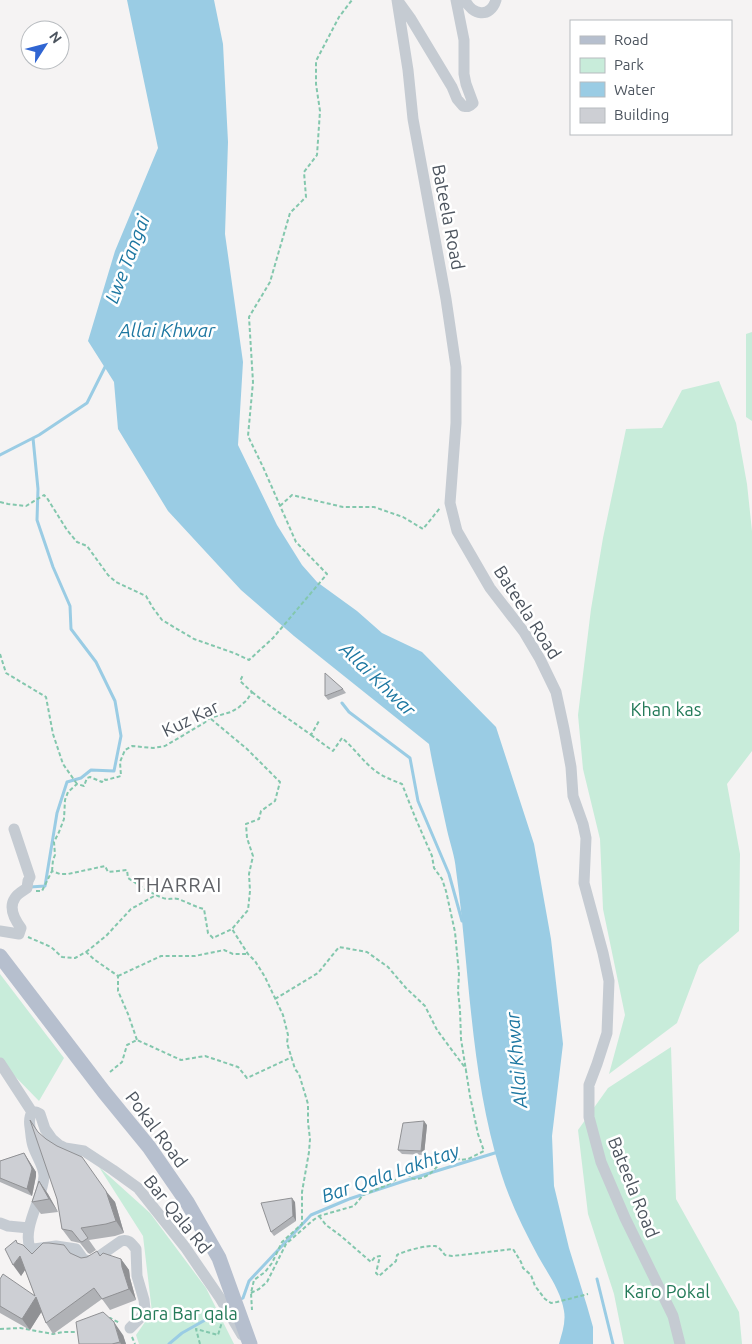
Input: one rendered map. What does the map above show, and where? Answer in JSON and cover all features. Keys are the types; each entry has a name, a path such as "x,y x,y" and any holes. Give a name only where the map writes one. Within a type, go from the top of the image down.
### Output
{"main road":[{"name":"Pokal Road","path":"0,956 104,1092 149,1147 187,1202 220,1258 250,1342"}],"street":[{"path":"397,0 421,36 458,99 463,106 468,107 473,103 465,79 464,40 456,0"},
{"name":"Bateela Road","path":"397,0 408,70 412,119 446,299 456,367 456,423 450,503 457,532 490,588 524,632 556,692 571,767 573,796 586,838 584,883 604,953 609,981 607,1032 589,1085 589,1116 601,1162 625,1218 674,1316 680,1344"},
{"path":"464,0 477,13 489,10 494,6 496,0"},
{"path":"0,931 19,934 21,928 12,911 13,903 14,898 27,888 30,877 14,829"},
{"name":"Bar Qala Rd","path":"0,1063 32,1112 40,1114 52,1139 65,1148 84,1150 138,1188 185,1247 220,1298 242,1335 250,1342"},
{"path":"32,1112 29,1121 31,1139 44,1173 41,1191 29,1228 29,1246 34,1249 56,1246 76,1249 83,1259 91,1262 121,1241 128,1240 136,1249 137,1276 145,1309 143,1314 130,1328"},
{"path":"0,1223 8,1226 29,1228"}],"path":[{"path":"0,502 26,506 44,496 67,530 77,542 88,546 108,575 116,582 146,596 162,620 194,638 249,660 273,638 327,574 296,542 248,436 253,382 249,317 270,282 290,213 306,197 304,172 317,155 320,111 316,84 316,60 339,17 352,0"},
{"path":"280,506 292,495 343,508 374,507 403,517 423,529 450,495"},
{"path":"0,654 6,673 46,697 53,734 63,764 77,784 68,792 65,800 64,819 54,842 55,855 52,871 42,891 38,892 27,888"},
{"path":"242,675 240,681 252,692 333,751 342,738 374,770 390,780 402,784 432,856 434,868 442,879 446,891 455,932 459,974 458,991 461,1039 470,1096 478,1134 484,1150 468,1159 460,1160 446,1152 438,1165 425,1177 416,1180 410,1178 408,1172 387,1185 363,1195 354,1206 319,1216 286,1244 267,1282 251,1293"},
{"name":"Kuz Kar","path":"77,784 84,786 87,778 90,777 102,782 104,779 120,776 120,762 125,750 132,746 153,748 165,746 210,718 238,708 247,700 252,692"},
{"path":"52,871 68,874 105,866 108,872 127,870 128,878 156,895 168,899 178,899 204,909 208,933 212,938 232,929 248,910 249,874 253,856 247,838 246,824 259,819 261,811 274,801 280,782 247,749 210,718"},
{"path":"311,735 319,722"},
{"path":"19,934 51,947 62,957 75,958 106,936 131,909 156,895"},
{"path":"232,929 265,977 283,1015 288,1035 287,1043 308,1104 310,1139 302,1192 302,1224 282,1242 272,1263 265,1272 254,1280 251,1293 252,1311"},
{"path":"274,998 318,973 339,947 367,952 388,967 425,1006 437,1030 466,1070"},
{"path":"118,976 161,956 195,956 224,950 233,954 248,954"},
{"path":"86,952 118,976"},
{"path":"118,976 118,991 137,1040 180,1060 206,1056 238,1067 247,1078 292,1056"},
{"path":"110,1072 122,1062 127,1045 137,1040"},
{"path":"319,1216 326,1225 342,1236 371,1262 375,1257 380,1256 376,1272 379,1276 396,1261 397,1255 415,1248 435,1246 445,1255 452,1256 512,1249 524,1268 531,1275 535,1286 545,1299 551,1303 588,1294"},
{"path":"103,1322 110,1318 130,1328"},
{"path":"200,1344 196,1329 218,1335 222,1321 234,1323"},
{"path":"0,1329 20,1328 53,1334 80,1332"}],"green space":[{"path":"752,332 752,421 746,417 746,334"},
{"name":"Khan kas","path":"719,381 736,423 747,484 752,531 752,751 727,784 740,854 739,931 699,965 677,1023 609,1074 625,1015 603,909 600,839 583,769 578,715 591,609 603,538 626,429 662,428 682,390"},
{"path":"0,974 64,1058 39,1101 0,1061"},
{"name":"Karo Pokal","path":"671,1047 676,1199 739,1312 742,1344 624,1344 614,1294 588,1214 578,1130 608,1088"},
{"name":"Dara Bar qala","path":"99,1167 150,1213 206,1288 234,1344 139,1344 136,1335 152,1312 143,1236"}],"water":[{"name":"Allai Khwar","path":"127,0 214,0 223,44 228,142 225,234 243,362 238,445 277,525 302,565 317,582 357,611 382,633 422,652 496,727 534,844 551,939 563,1044 552,1136 554,1186 569,1248 593,1327 593,1344 559,1344 564,1319 562,1304 557,1290 513,1205 501,1173 483,1099 477,1061 454,855 429,744 294,636 241,590 168,511 118,429 114,382 88,341 115,251 158,148"}],"building":[{"path":"325,673 343,689 325,696"},
{"path":"30,1120 38,1132 46,1139 82,1157 106,1191 116,1221 81,1228 88,1238 82,1242 72,1231 62,1229 57,1199"},
{"path":"424,1121 421,1151 398,1150 403,1123"},
{"path":"24,1153 32,1169 27,1189 0,1178 0,1161"},
{"path":"39,1181 49,1199 32,1202"},
{"path":"292,1198 293,1216 271,1232 261,1203"},
{"path":"16,1240 17,1243 23,1245 32,1254 43,1243 49,1243 64,1245 70,1253 81,1258 97,1251 100,1256 103,1253 121,1259 129,1289 102,1299 94,1288 46,1323 36,1297 22,1319 0,1306 0,1279 3,1274 35,1296 20,1256 13,1265 5,1249"},
{"path":"103,1312 114,1322 120,1342 112,1344 79,1344 76,1322"}],"waterway":[{"name":"Lwe Tangai","path":"0,455 39,435 87,403 106,365"},
{"path":"30,887 45,886 57,813 67,782 81,778 91,770 114,771 121,736 115,701 96,662 71,629 70,606 53,567 37,520 38,489 33,438"},
{"path":"342,703 349,712 410,758 418,801 449,874 462,921"},
{"name":"Bar Qala Lakhtay","path":"239,1300 243,1298 249,1281 311,1215 349,1199 498,1152"},
{"path":"597,1279 613,1344"},
{"name":"Bar Qala Lakhtay","path":"169,1344 182,1333 223,1310"}],"district":[{"name":"THARRAI","path":"178,884"}]}
